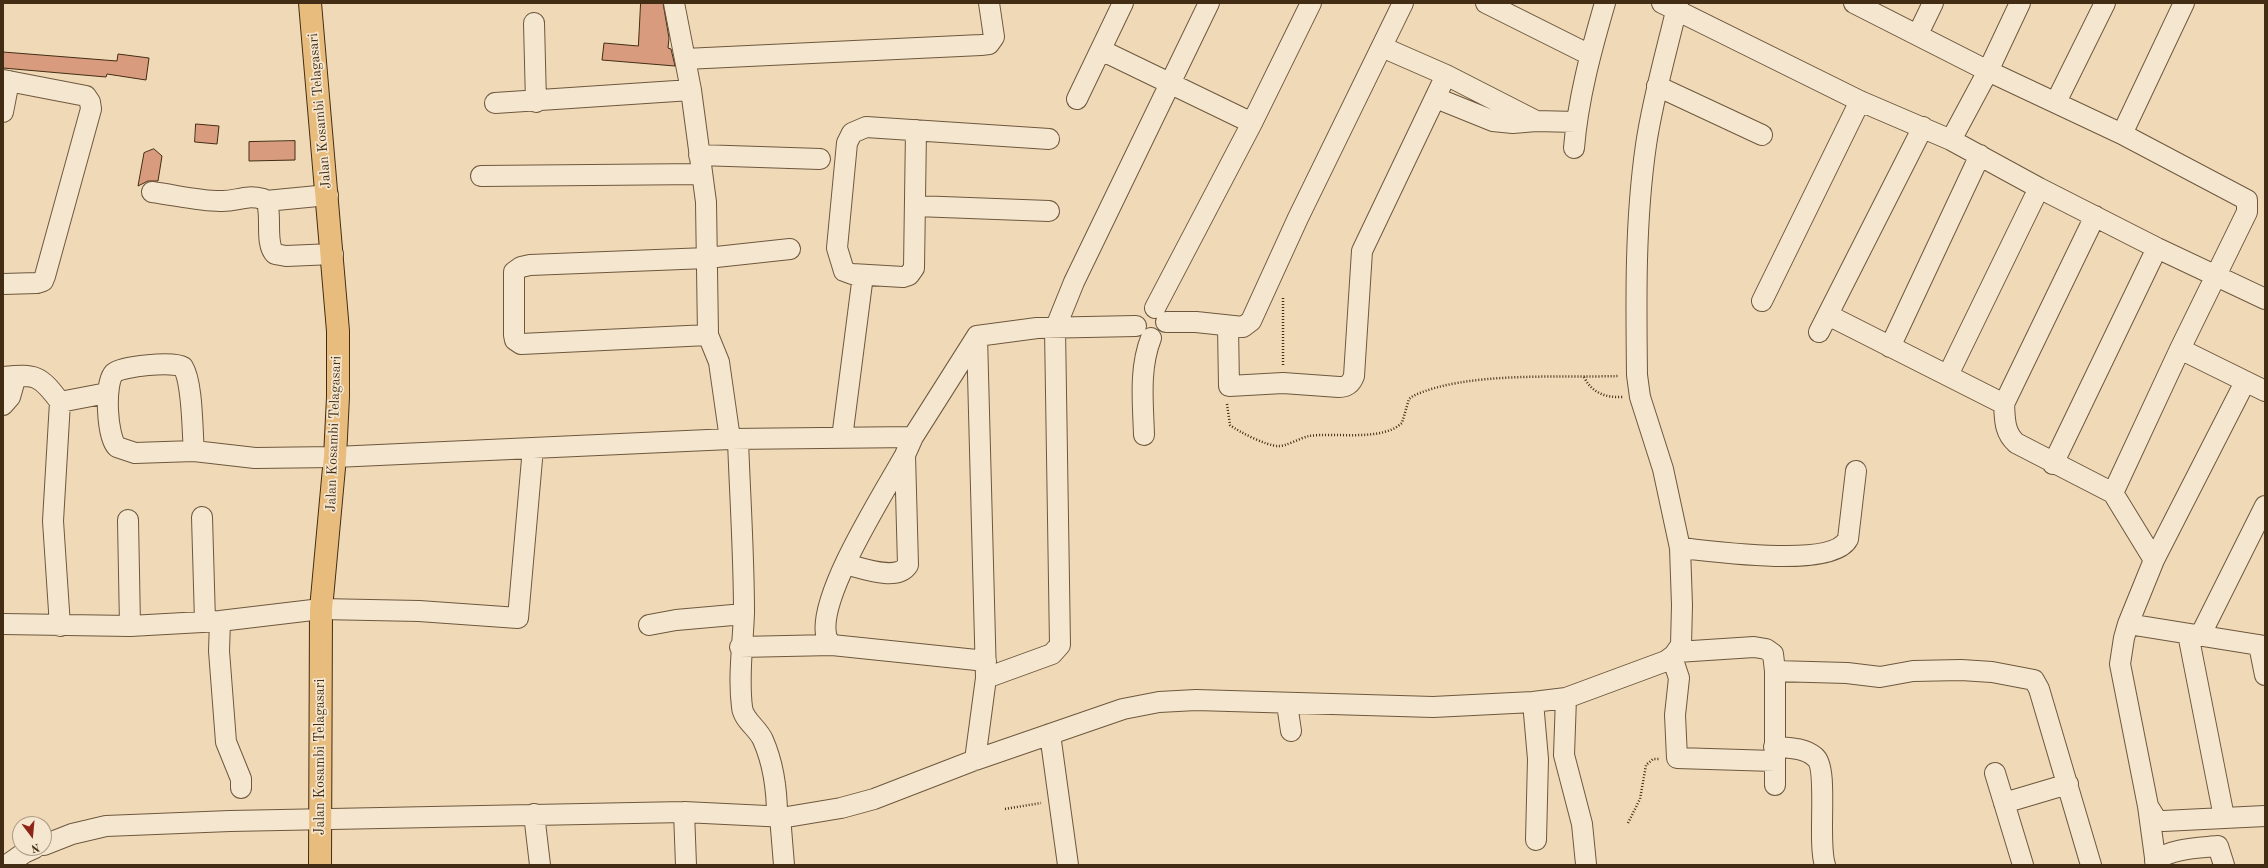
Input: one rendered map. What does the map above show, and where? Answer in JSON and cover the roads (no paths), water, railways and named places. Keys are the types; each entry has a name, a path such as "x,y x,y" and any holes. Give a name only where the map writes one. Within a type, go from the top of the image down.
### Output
{"main road":[{"name":"Jalan Kosambi Telagasari","path":"310,3 328,195 338,331 338,397 335,457 321,609 320,865"}],"street":[{"path":"674,3 692,90 700,164 706,202 708,335 718,362 734,440 744,614 740,647 742,709 746,718 763,738 771,761 776,787 784,865"},
{"path":"686,59 989,44 994,37 989,3"},
{"path":"1077,99 1123,3"},
{"path":"740,647 832,645 986,669 1052,654 1059,648 1055,329 1074,282 1209,3"},
{"path":"1311,3 1161,315 1161,335 1151,338 1141,335 1136,326 1136,318 1140,312 1147,308 1161,315 1196,322 1243,327 1247,324 1256,312 1298,218 1403,3"},
{"path":"1486,3 1590,55"},
{"path":"1574,148 1576,122 1590,55 1604,3"},
{"path":"1854,3 1918,34 1988,71 2122,134 2247,200 2248,212 2180,349 2113,493"},
{"path":"1918,34 1933,3"},
{"path":"1951,140 1988,71 2020,3"},
{"path":"2056,102 2105,3"},
{"path":"2122,134 2184,3"},
{"path":"52,842 72,834 106,826 321,818 684,812 779,816 853,805 975,760 1123,709 1158,702 1196,700 1287,704 1433,707 1533,702 1566,698 1661,665 1674,654 1681,644 1682,605 1680,548 1663,469 1640,396 1637,375 1638,246 1646,146 1672,5 1860,101 1923,127 1980,154 2038,188 2157,248 2265,299"},
{"path":"534,23 536,102"},
{"path":"1382,47 1446,75 1536,120"},
{"path":"1100,50 1252,123"},
{"path":"1228,326 1229,386 1283,383 1339,387 1347,386 1353,379 1362,251 1379,211 1446,75"},
{"path":"3,112 6,80 86,96 90,102 91,109 43,281 37,283 3,284"},
{"path":"1657,86 1762,135"},
{"path":"495,103 536,102 692,90"},
{"path":"1436,98 1492,121 1513,123 1536,120 1576,122"},
{"path":"1762,301 1860,101"},
{"path":"916,130 914,268 909,275 863,275 844,271 837,248 847,143 852,133 866,127 916,130 1049,139"},
{"path":"1819,332 1878,220 1923,127"},
{"path":"1890,347 1980,154"},
{"path":"481,176 820,159"},
{"path":"1948,375 2038,188"},
{"path":"152,192 209,201 223,201 253,196 266,201 328,195"},
{"path":"266,201 270,247 275,254 286,256 332,254"},
{"path":"916,206 1049,211"},
{"path":"2095,216 2004,404 2005,426 2011,439 2053,464 2113,493 2154,560"},
{"path":"2053,464 2157,248"},
{"path":"708,335 521,344 515,340 514,335 514,272 521,267 707,258 790,249"},
{"path":"842,438 863,275"},
{"path":"1828,314 2004,404"},
{"path":"977,336 1037,328 1055,329 1136,326"},
{"path":"832,645 826,636 826,617 845,564 905,456 913,437 977,336"},
{"path":"975,760 986,669 977,336"},
{"path":"1144,434 1143,385 1145,354 1151,338"},
{"path":"2180,349 2265,391"},
{"path":"194,451 190,399 186,374 183,367 173,364 125,368 113,374 107,393 111,437 117,447 135,453 194,451 255,458 335,457 734,440 913,437"},
{"path":"3,405 10,397 9,377 38,377 45,383 60,402 53,521 60,626"},
{"path":"2218,846 2196,848 2169,854 2155,863 2148,806 2120,664 2128,624 2154,560 2245,382"},
{"path":"60,402 107,393"},
{"path":"3,624 130,626 213,621 321,609 419,612 518,618 532,448"},
{"path":"845,564 887,573 902,571 908,565 905,456"},
{"path":"1680,548 1772,557 1805,555 1845,546 1848,539 1856,471"},
{"path":"2224,865 2218,846 2219,817 2194,635 2265,506"},
{"path":"202,517 213,621 220,651 226,742 240,779 241,788"},
{"path":"128,520 130,626"},
{"path":"649,625 676,620 744,614"},
{"path":"2128,624 2262,645 2265,675"},
{"path":"1674,654 1763,648 1773,654 1775,671 1775,785"},
{"path":"1674,654 1679,674 1675,722 1677,758 1774,754 1795,749 1809,753 1820,763 1823,780 1821,844 1825,865"},
{"path":"1775,671 1848,673 1880,677 1913,671 1961,670 2027,678 2037,684 2091,865"},
{"path":"1566,698 1564,755 1582,824 1586,864"},
{"path":"1533,702 1538,759 1536,840"},
{"path":"1287,704 1292,731"},
{"path":"1050,734 1068,865"},
{"path":"1995,773 2023,865"},
{"path":"2004,803 2068,784"},
{"path":"2148,806 2156,819 2163,821 2219,817 2265,816"},
{"path":"684,812 686,865"},
{"path":"534,814 540,865"},
{"path":"7,865 20,856"}]}
